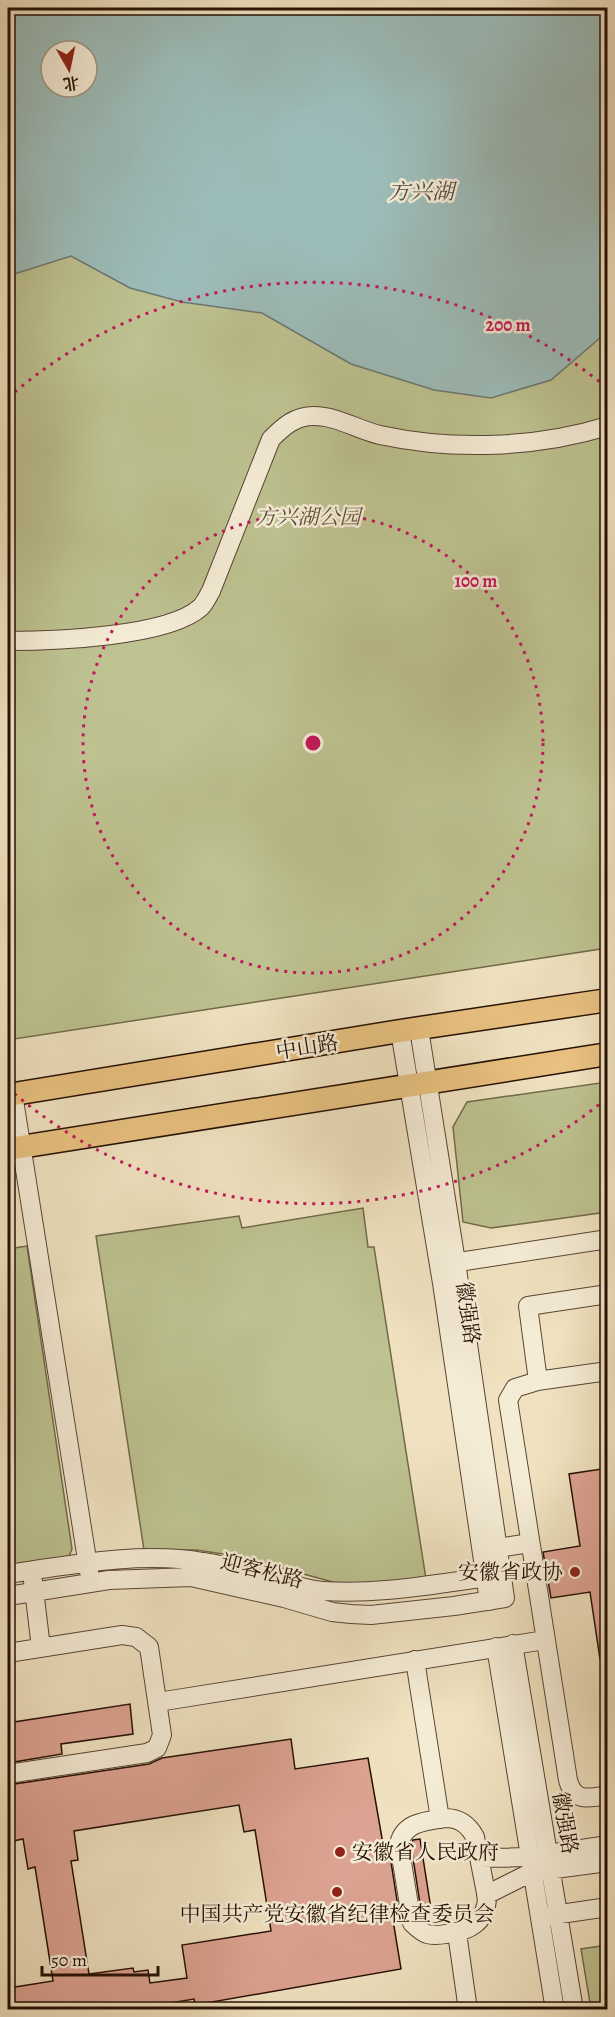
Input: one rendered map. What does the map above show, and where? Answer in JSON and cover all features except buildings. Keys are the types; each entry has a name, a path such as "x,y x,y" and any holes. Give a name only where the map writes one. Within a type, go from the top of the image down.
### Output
{"main road":[{"name":"中山路","path":"10,1095 608,1000"},
{"path":"14,1148 608,1054"}],"street":[{"path":"8,641 93,636 148,628 179,620 201,607 211,591 272,439 294,419 312,416 327,417 378,434 455,444 520,442 608,426"},
{"name":"徽强路","path":"410,1030 497,1599"},
{"path":"10,1095 14,1148 90,1583"},
{"path":"447,1264 608,1239"},
{"path":"537,1381 528,1306 608,1294"},
{"path":"608,1371 537,1381 515,1388 508,1400 570,1787 585,1798 608,1795"},
{"path":"489,1550 530,1543"},
{"name":"迎客松路","path":"8,1574 87,1562 170,1559 201,1561 321,1591 362,1592 400,1589 493,1577"},
{"path":"32,1570 41,1648"},
{"name":"迎客松路","path":"8,1596 109,1580 191,1577 284,1598 332,1612 351,1614 371,1615 497,1599"},
{"path":"8,1653 122,1635 136,1637 149,1647 162,1735 159,1745 154,1750 8,1774"},
{"path":"158,1701 545,1640"},
{"name":"徽强路","path":"504,1646 549,1862 574,2010"},
{"name":"徽强路","path":"504,1646 531,1865 555,2010"},
{"path":"415,1660 440,1819"},
{"path":"452,1818 466,1824 475,1837 479,1858 487,1908 482,1917 468,1930 434,1935 420,1930 412,1923 399,1854 399,1844 405,1830 417,1823 452,1818"},
{"path":"479,1858 531,1865 608,1845"},
{"path":"549,1862 608,1862"},
{"path":"486,1894 531,1865"},
{"path":"540,1917 608,1907"},
{"path":"457,1933 468,2010"}],"green space":[{"name":"方兴湖公园","path":"8,8 607,8 607,948 8,1040"},
{"path":"607,1082 607,1212 491,1228 463,1222 453,1127 467,1102"},
{"path":"363,1208 368,1247 374,1247 426,1579 358,1586 333,1582 237,1556 196,1550 144,1550 96,1236 239,1216 242,1228"},
{"path":"27,1246 72,1549 69,1556 62,1560 8,1568 8,1249"},
{"path":"607,1945 607,2009 591,2009 581,1949"}],"water":[{"name":"方兴湖","path":"8,8 607,8 607,332 551,380 491,398 434,390 351,364 262,313 182,302 130,288 71,256 8,276"}],"place":[{"name":"安徽省政协","path":"575,1572"},
{"name":"安徽省人民政府","path":"340,1852"},
{"name":"中国共产党安徽省纪律检查委员会","path":"337,1892"}]}
